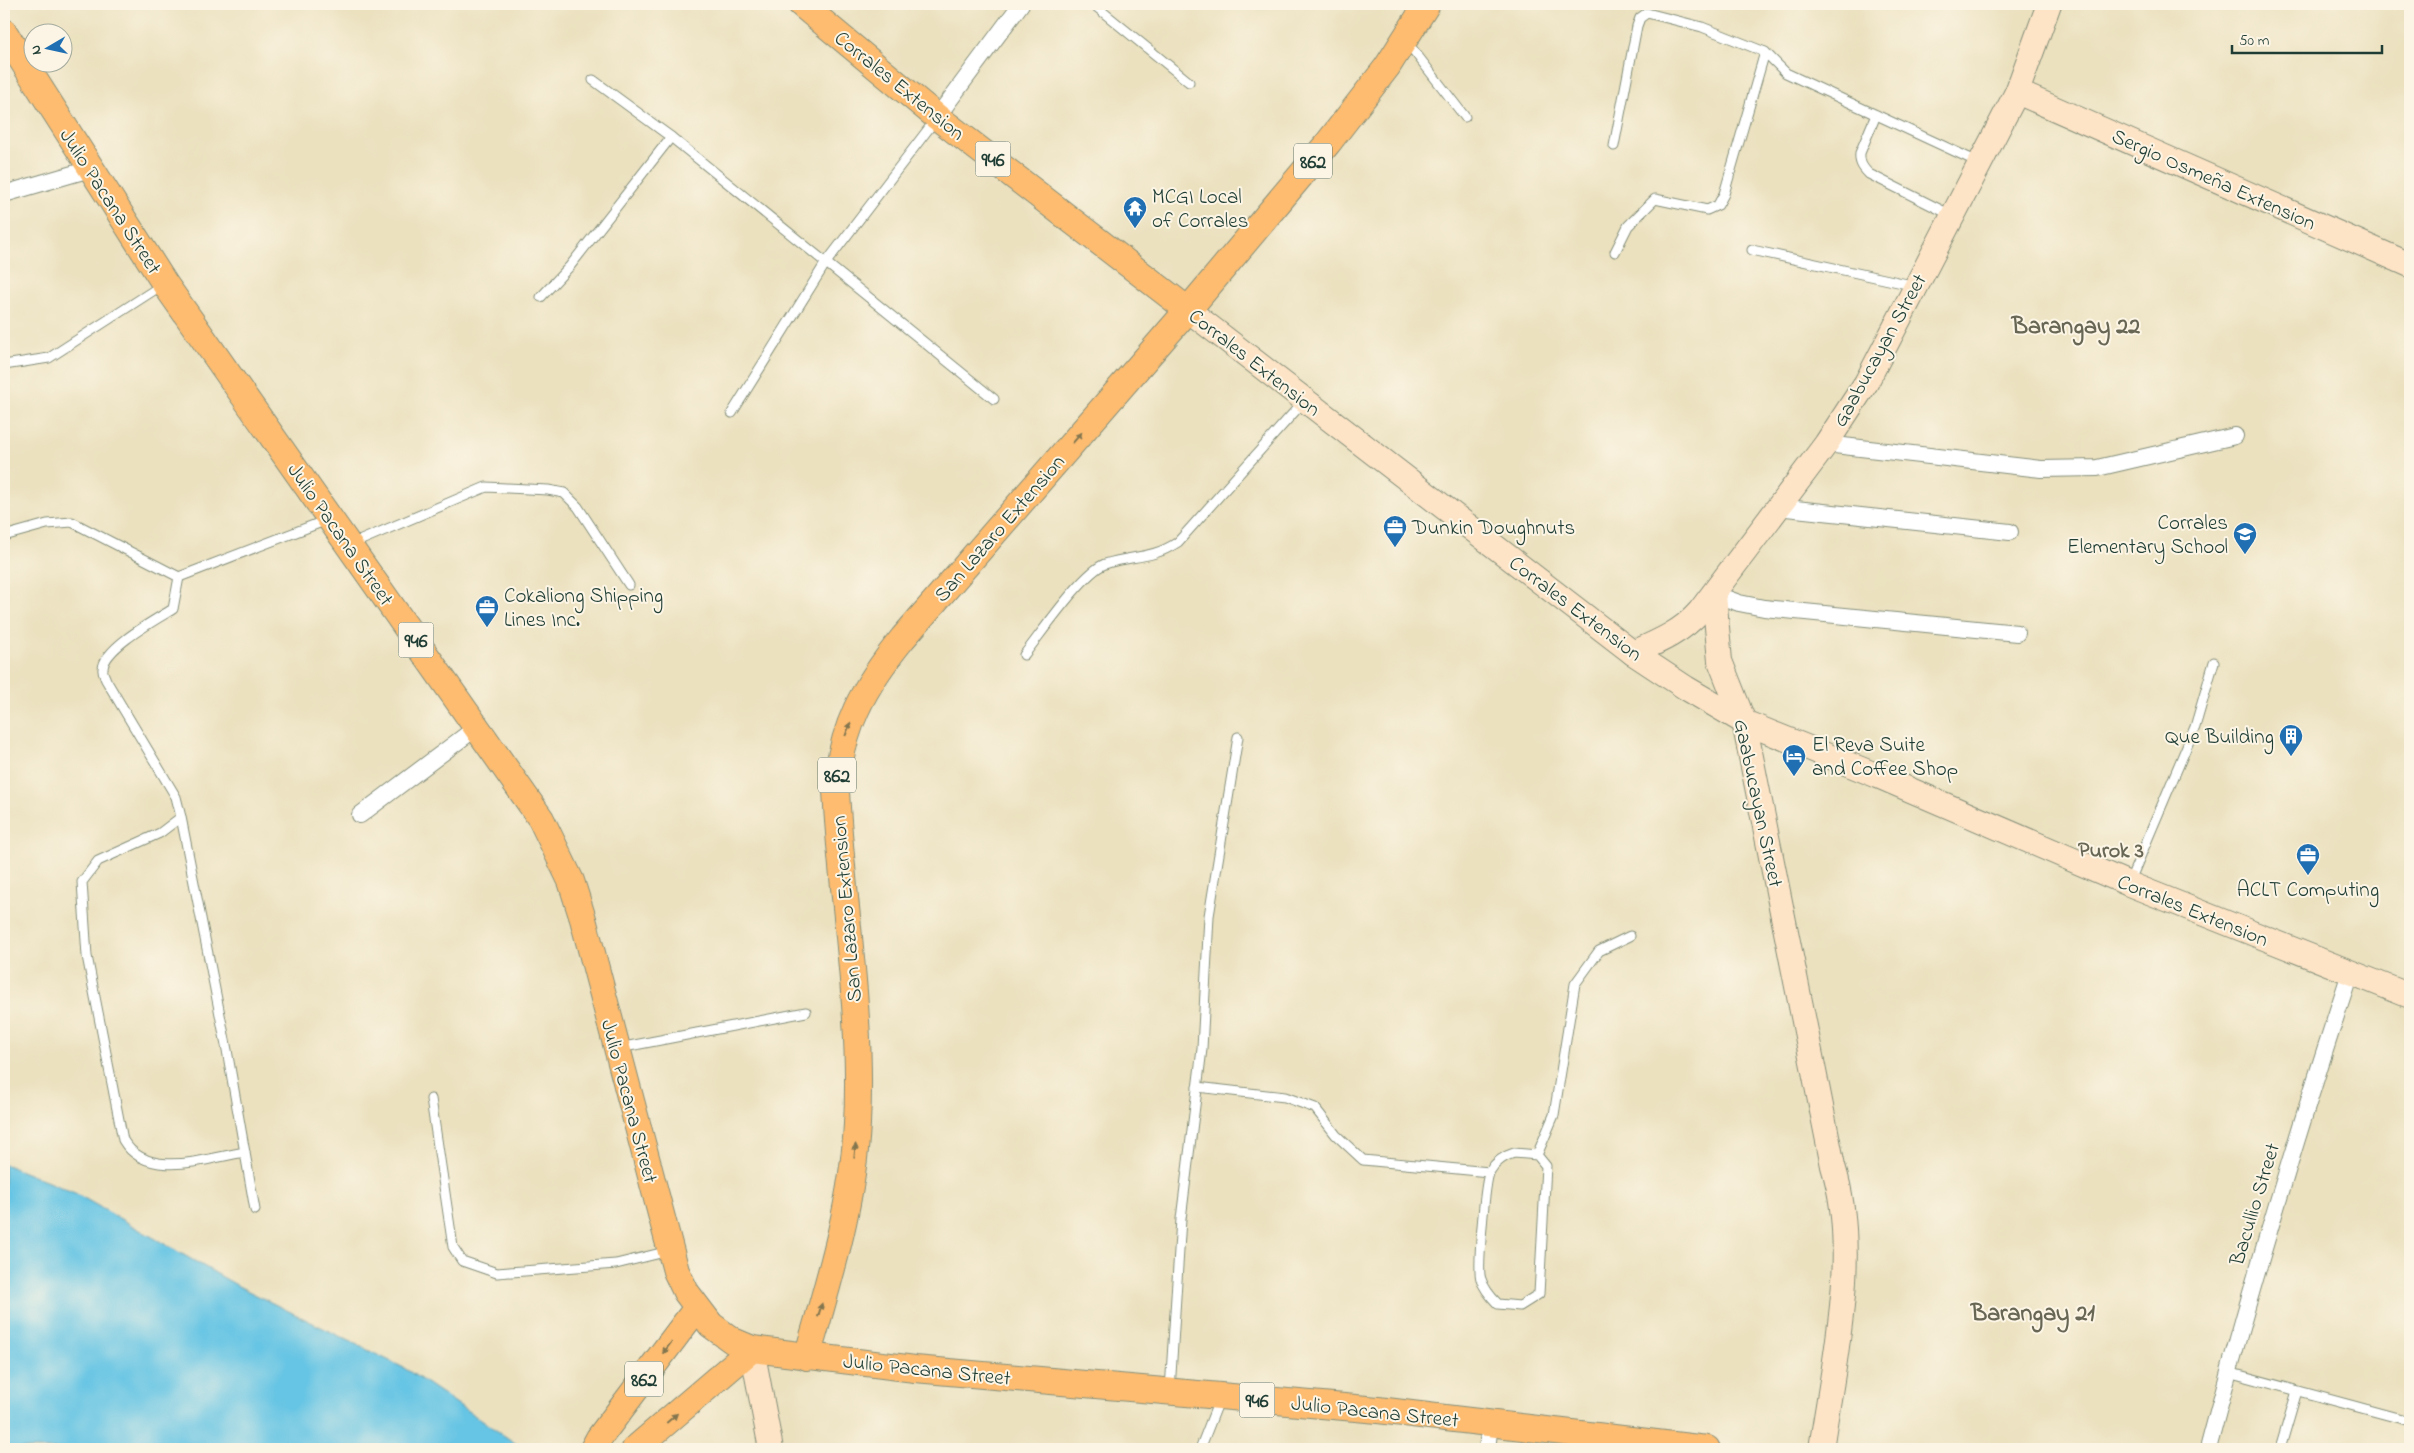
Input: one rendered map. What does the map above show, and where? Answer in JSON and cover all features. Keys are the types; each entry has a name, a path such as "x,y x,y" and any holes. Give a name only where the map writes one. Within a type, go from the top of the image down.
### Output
{"main road":[{"name":"Corrales Extension","path":"801,4 938,117 1633,653 1686,688 1744,722 1878,776 2129,884 2410,996"},
{"name":"862","path":"1188,310 1364,98 1427,4"},
{"name":"Gaabucayan Street","path":"1821,1449 1842,1311 1846,1223 1842,1192 1834,1166 1744,722 1720,660 1714,594 1777,507 1826,444 1866,383 2017,92 2049,4"},
{"name":"Julio Pacana Street","path":"4,32 165,284 541,819 558,850 571,881 583,919 669,1251 686,1292 696,1309 722,1334 752,1349 807,1357 1378,1410 1707,1449"},
{"name":"Sergio Osmeña Extension","path":"2017,92 2410,265"},
{"name":"San Lazaro Extension","path":"807,1357 845,1212 853,1167 857,1125 857,1028 836,791 838,765 844,736 867,686 883,663 1188,310"},
{"path":"1633,653 1684,627 1714,594"},
{"name":"862","path":"592,1449 696,1309"},
{"name":"862","path":"635,1449 752,1349"},
{"path":"752,1349 771,1449"}],"street":[{"path":"938,117 1021,4"},
{"path":"4,194 90,169"},
{"path":"1826,444 2040,469 2097,468 2236,436"},
{"path":"1777,507 2010,532"},
{"path":"1714,594 1739,603 1764,608 2017,633"},
{"path":"360,815 477,727"},
{"name":"Bacullio Street","path":"2208,1449 2295,1138 2350,973"},
{"path":"1487,1449 1490,1424"}],"lane":[{"path":"1093,4 1189,82"},
{"path":"1614,146 1637,26 1640,18 1647,13 1702,27 1765,52 1786,73 1980,163"},
{"path":"1404,39 1465,117"},
{"path":"1615,252 1628,226 1656,199 1707,210 1718,204 1724,194 1765,52"},
{"path":"593,80 671,137 825,264 994,399"},
{"path":"1876,115 1860,153 1859,159 1862,167 1869,174 1953,216"},
{"path":"732,413 825,264 938,117"},
{"path":"541,297 570,266 671,137"},
{"path":"1752,250 1916,286"},
{"path":"4,365 49,358 165,284"},
{"path":"1024,655 1089,574 1105,564 1147,557 1164,551 1178,542 1305,400"},
{"path":"349,545 486,487 548,490 564,493 578,507 629,585"},
{"path":"4,536 47,524 72,522 179,577 330,519"},
{"path":"179,577 173,609 132,635 105,659 102,670 106,680 176,797 255,1210"},
{"path":"2129,884 2195,727 2214,662"},
{"path":"1170,1392 1181,1219 1202,1048 1209,916 1238,737"},
{"path":"181,817 160,833 98,861 82,882 87,956 123,1140 130,1151 143,1159 167,1165 245,1152"},
{"path":"1537,1155 1554,1115 1575,984 1599,951 1630,936"},
{"path":"616,1048 806,1012"},
{"path":"1197,1086 1285,1097 1315,1108 1336,1135 1363,1160 1489,1172"},
{"path":"431,1099 453,1247 462,1261 496,1273 616,1264 669,1251"},
{"path":"1514,1153 1537,1155 1546,1166 1539,1294 1520,1306 1498,1304 1488,1294 1480,1278 1485,1198 1489,1172 1502,1157 1514,1153"},
{"path":"2228,1372 2406,1420"},
{"path":"2280,1449 2297,1391"},
{"path":"1200,1449 1221,1396"}],"water":[{"path":"4,1164 75,1193 240,1287 404,1368 524,1449 4,1449"}],"place":[{"name":"MCGI Local of Corrales","path":"1135,229"},
{"name":"Dunkin Doughnuts","path":"1395,548"},
{"name":"Corrales Elementary School","path":"2245,555"},
{"name":"Cokaliong Shipping Lines Inc.","path":"487,628"},
{"name":"Que Building","path":"2291,757"},
{"name":"El Reva Suite and Coffee Shop","path":"1794,777"},
{"name":"ACLT Computing","path":"2308,876"}],"district":[{"name":"Barangay 22","path":"2076,325"},
{"name":"Purok 3","path":"2111,849"},
{"name":"Barangay 21","path":"2033,1312"}]}
